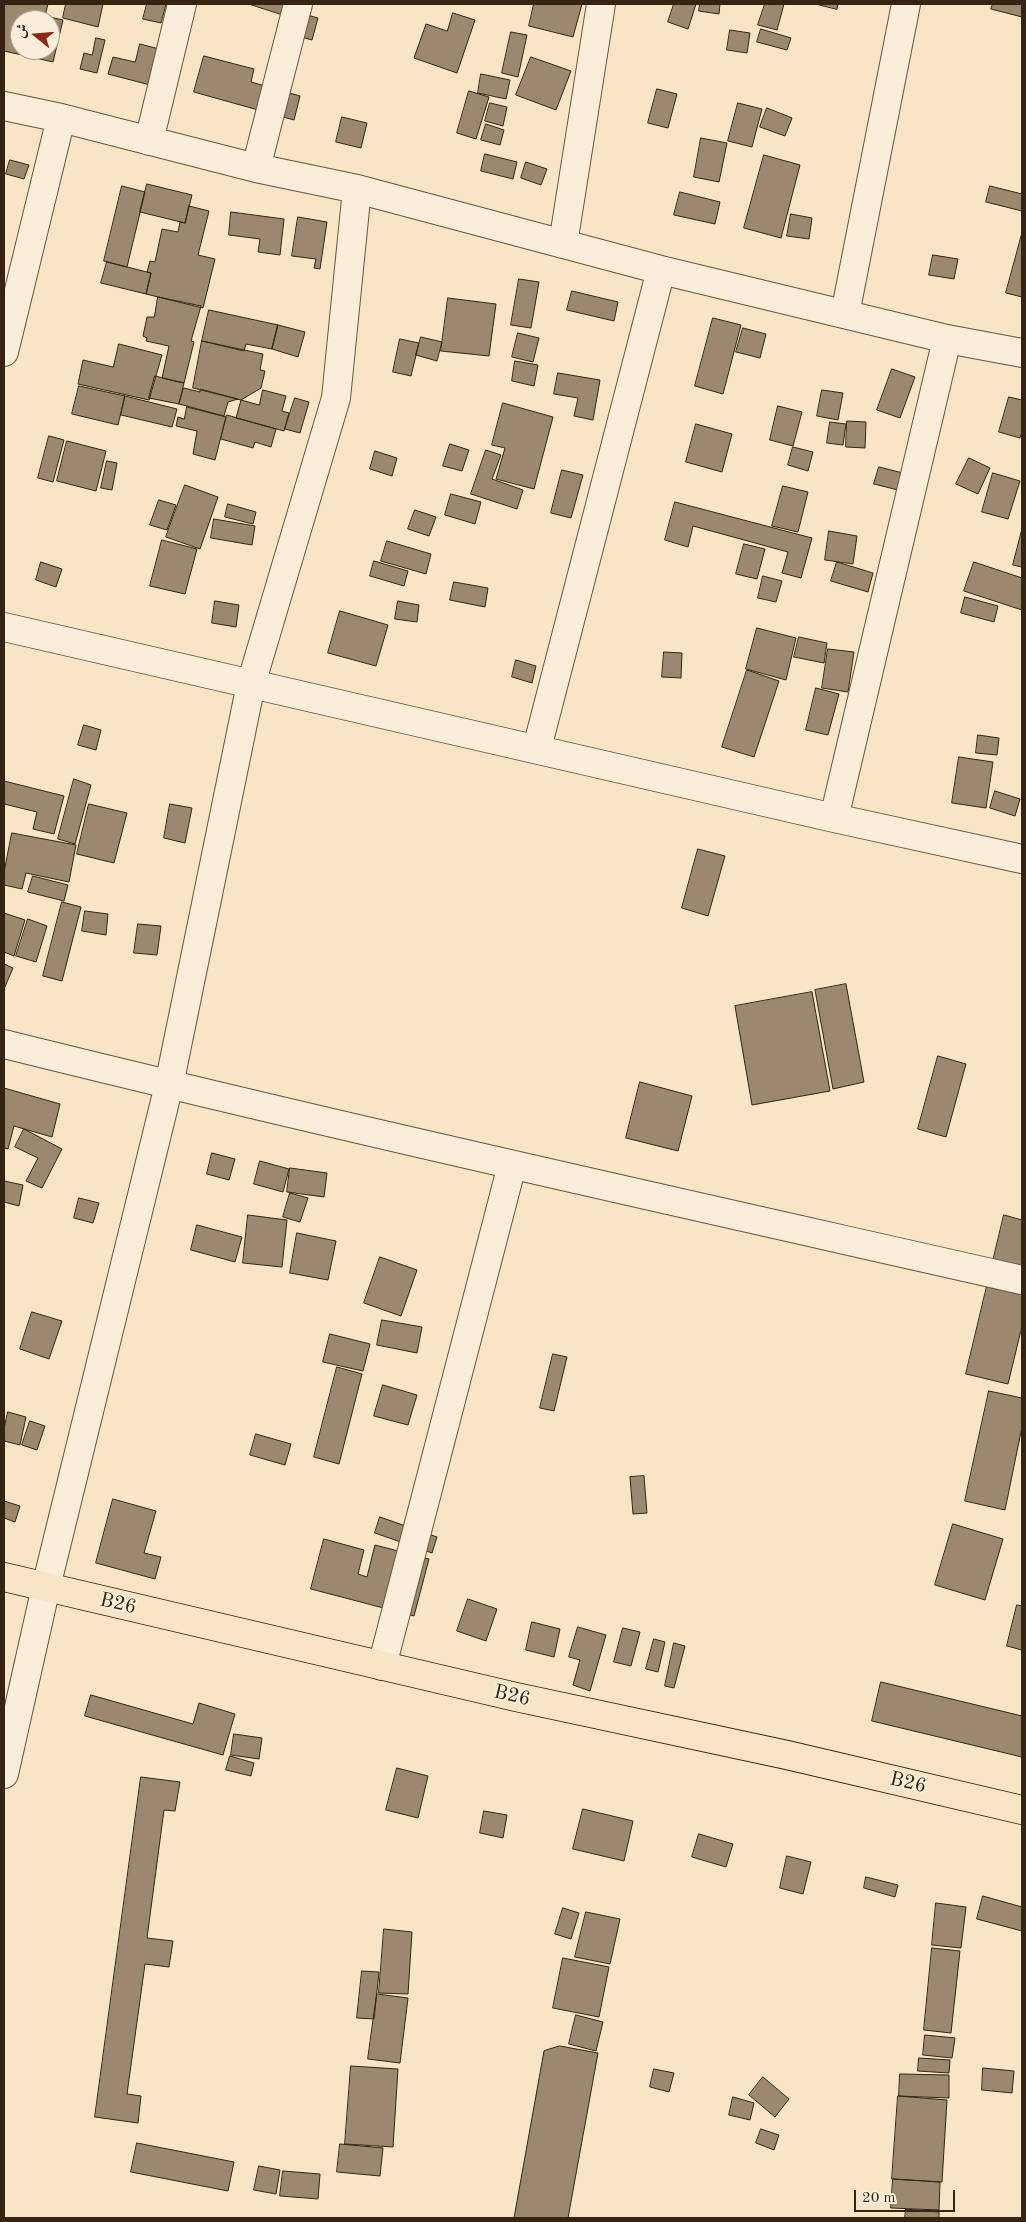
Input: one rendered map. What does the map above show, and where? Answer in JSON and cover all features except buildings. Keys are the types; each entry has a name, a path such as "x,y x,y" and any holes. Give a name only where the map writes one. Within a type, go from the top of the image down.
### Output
{"highway":[{"name":"B26","path":"4,1577 382,1666 1022,1810"}],"street":[{"path":"149,141 182,4"},
{"path":"256,168 298,4"},
{"path":"563,244 601,4"},
{"path":"845,314 906,4"},
{"path":"4,106 61,118 256,168 357,189 661,270 947,338 1022,353"},
{"path":"4,352 61,118"},
{"path":"4,1774 46,1587 169,1085 251,684 336,398 357,189"},
{"path":"537,748 661,270"},
{"path":"834,818 947,338"},
{"path":"4,627 537,748 834,818 1022,859"},
{"path":"4,1044 169,1085 512,1165 1022,1280"},
{"path":"382,1666 512,1165"}]}
